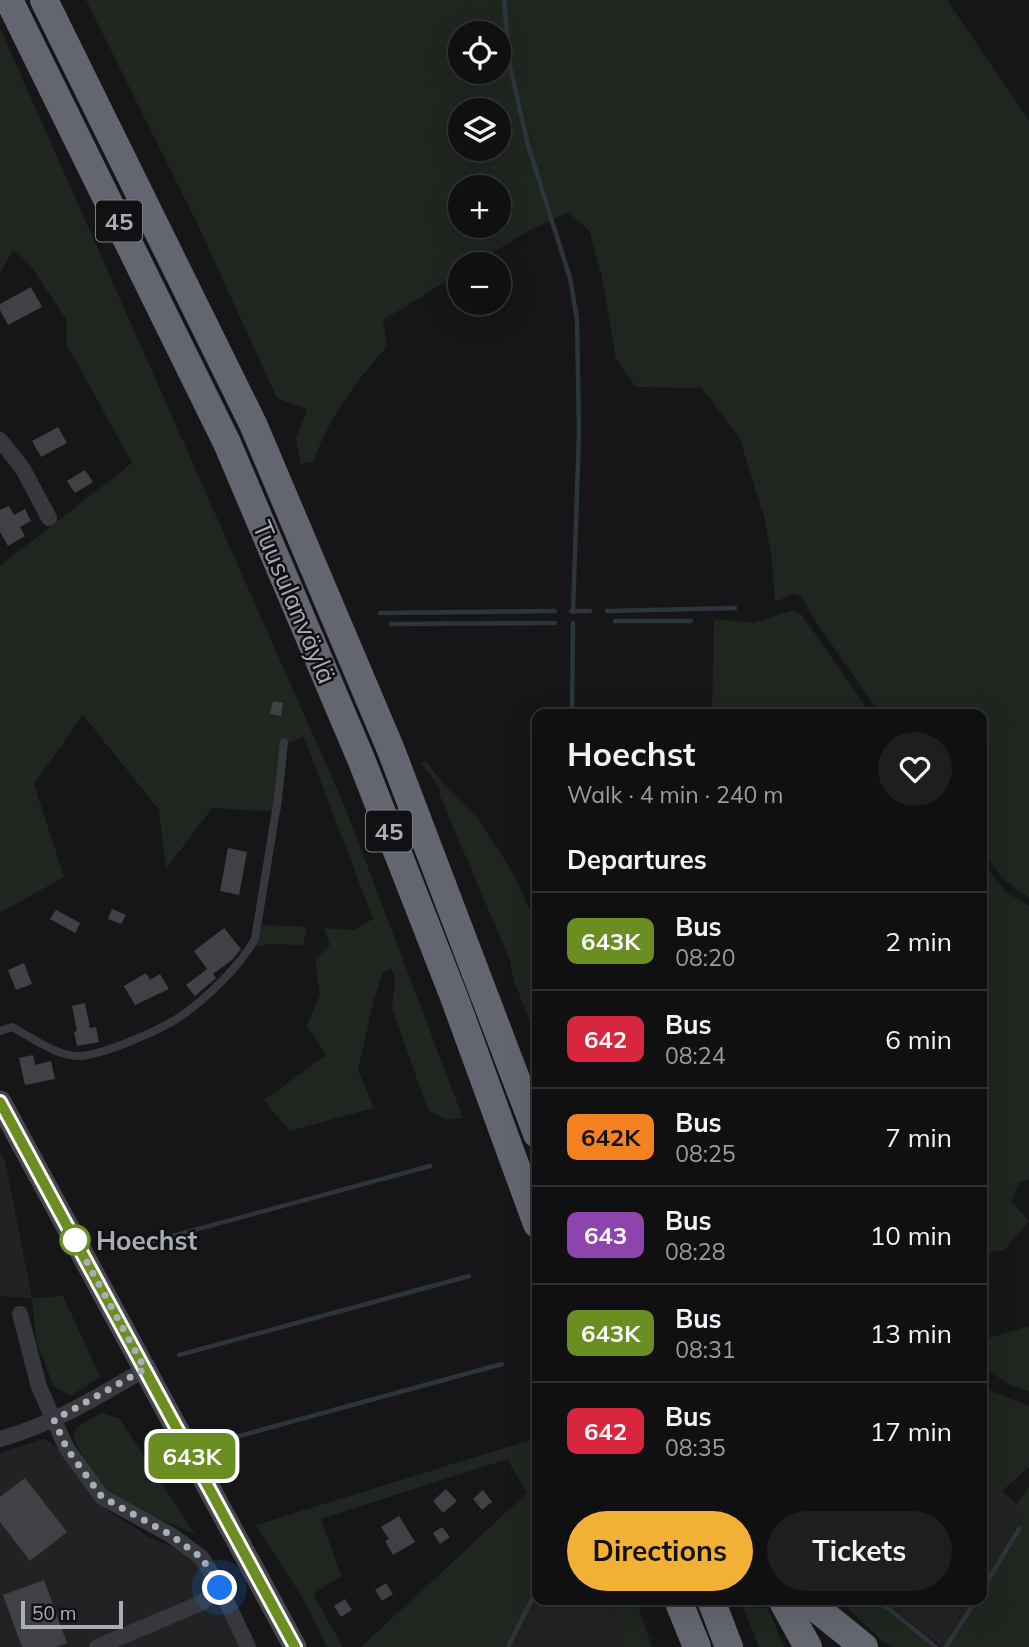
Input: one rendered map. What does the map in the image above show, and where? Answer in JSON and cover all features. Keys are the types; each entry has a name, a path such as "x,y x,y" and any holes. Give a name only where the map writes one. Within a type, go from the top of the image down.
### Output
{"highway":[{"name":"Tuusulanväylä","path":"9,0 227,443 361,759 454,997 532,1210"},
{"name":"Tuusulanväylä","path":"44,0 253,424 391,750 532,1121"},
{"path":"671,1605 684,1647"},
{"path":"680,1605 696,1647"},
{"path":"713,1605 729,1647"},
{"path":"785,1605 808,1647"},
{"path":"812,1605 864,1647"}],"main road":[{"path":"0,1102 295,1647"}],"street":[{"path":"0,439 23,469 49,518"},
{"path":"20,1314 39,1387 67,1449 102,1497 171,1535 202,1558 220,1588 248,1647"},
{"path":"0,1439 34,1430 145,1369"},
{"path":"97,1647 201,1603 220,1588"}],"lane":[{"path":"0,1031 12,1027 55,1050 79,1056 105,1050 180,1017 215,987 247,953 255,939 278,798 284,742"}],"shaded area":[{"path":"86,0 947,0 1029,121 1029,898 1002,878 987,857 987,709 877,709 814,619 802,597 793,594 775,602 772,559 764,517 739,436 701,388 636,387 616,359 602,277 589,230 568,213 532,229 494,252 448,252 448,280 383,320 387,346 344,401 313,462 301,464 296,438 307,409 277,398 196,221"},
{"path":"0,28 345,807 463,1118 447,1120 428,1110 392,1008 395,977 391,968 383,972 374,999 358,1070 374,1108 289,1131 264,1100 326,1055 307,1026 320,995 315,960 330,945 324,928 354,930 373,919 304,737 288,743 281,812 212,808 166,869 159,810 83,715 34,784 64,877 0,913 0,566 132,463 67,345 66,319 30,265 13,250 0,273"},
{"path":"793,610 801,614 868,709 712,709 714,619 753,623"},
{"path":"426,760 441,781 477,817 515,876 532,915 532,1027 514,981 510,960 440,796 440,788 421,764"},
{"path":"987,868 1007,893 1029,906 1029,1179 1020,1182 1011,1201 1029,1221 1004,1250 987,1252"},
{"path":"261,925 307,927 303,945 268,944 256,947"},
{"path":"0,1152 5,1161 32,1298 0,1296"},
{"path":"63,1296 100,1377 70,1396 54,1387 36,1341 32,1298"},
{"path":"1029,1326 1029,1392 1008,1384 987,1369 987,1339"},
{"path":"987,1389 1029,1406 1029,1467 1002,1491 987,1479"},
{"path":"101,1413 119,1418 195,1534 116,1501 96,1481 73,1437 77,1427"},
{"path":"43,1439 56,1446 84,1485 111,1513 149,1537 190,1555 207,1576 243,1647 0,1647 0,1453"},
{"path":"532,1440 533,1605 511,1647 361,1647 527,1493 507,1459 321,1519 341,1576 313,1594 343,1647 327,1647 303,1599 256,1525"},
{"path":"987,1479 1012,1499 1024,1514 987,1576"},
{"path":"1029,1487 1029,1647 942,1647 969,1605 987,1605 987,1576 1024,1514 1016,1504"},
{"path":"533,1605 609,1605 625,1647 511,1647"},
{"path":"609,1605 638,1605 652,1647 625,1647"},
{"path":"843,1605 888,1605 939,1647 893,1647"},
{"path":"888,1605 969,1605 942,1647"},
{"path":"743,1607 768,1608 784,1647 759,1647"}],"building":[{"path":"31,287 42,307 8,325 0,310 0,304"},
{"path":"58,427 67,443 41,457 32,441"},
{"path":"85,470 93,482 75,493 67,481"},
{"path":"9,506 14,515 25,509 31,521 20,527 25,536 8,546 0,532 0,510"},
{"path":"273,701 283,703 281,716 270,714"},
{"path":"228,848 247,852 239,895 220,891"},
{"path":"112,909 126,915 121,924 108,919"},
{"path":"56,910 80,923 75,933 50,919"},
{"path":"224,928 241,949 232,960 213,974 216,978 195,996 186,985 207,969 194,951"},
{"path":"24,963 32,984 16,990 8,970"},
{"path":"146,973 150,980 160,974 169,989 135,1005 124,986"},
{"path":"85,1003 90,1028 96,1027 99,1042 77,1046 72,1006"},
{"path":"33,1055 35,1065 51,1061 55,1079 25,1085 19,1058"},
{"path":"25,1478 67,1532 30,1561 0,1522 0,1497"},
{"path":"446,1489 457,1501 443,1513 433,1501"},
{"path":"483,1490 492,1502 482,1510 473,1499"},
{"path":"399,1516 415,1542 393,1555 385,1541 389,1539 381,1527"},
{"path":"442,1527 450,1537 440,1544 433,1533"},
{"path":"44,1580 67,1643 56,1647 22,1647 3,1595"},
{"path":"386,1583 393,1594 382,1601 375,1590"},
{"path":"345,1599 352,1610 341,1617 334,1606"}],"waterway":[{"path":"504,0 510,66 528,145 570,278 577,319 579,433 573,612"},
{"path":"607,611 735,608"},
{"path":"380,613 555,611"},
{"path":"571,611 590,611"},
{"path":"615,621 691,621"},
{"path":"391,624 555,623"},
{"path":"572,709 573,623"},
{"path":"128,1248 430,1166"},
{"path":"179,1355 469,1276"},
{"path":"228,1439 502,1364"},
{"path":"987,1582 1019,1529"},
{"path":"508,1647 532,1599"},
{"path":"884,1605 936,1647"},
{"path":"946,1647 973,1605"}],"bus line":[{"name":"643K","path":"0,1102 295,1647"}],"place":[{"name":"Hoechst","path":"75,1240"}],"route":[{"path":"75,1240 145,1369 54,1420 67,1449 102,1497 171,1535 202,1558 220,1588"}]}
